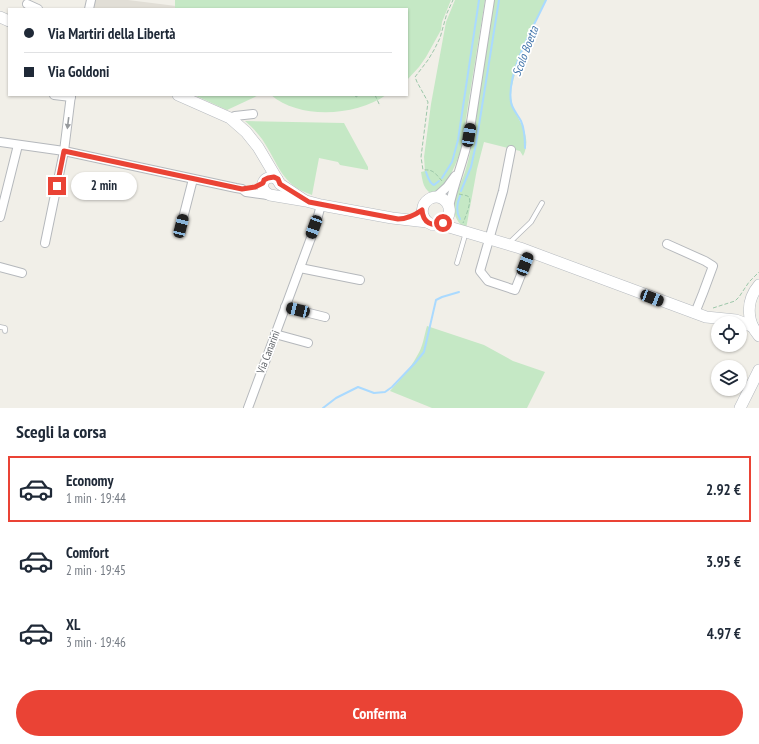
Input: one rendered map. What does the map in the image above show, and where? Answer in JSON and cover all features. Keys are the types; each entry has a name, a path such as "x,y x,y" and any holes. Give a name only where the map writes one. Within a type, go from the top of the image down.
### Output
{"street":[{"path":"438,225 445,221 449,211 450,190 461,167 466,150 490,0"},
{"path":"27,4 36,8"},
{"path":"46,244 64,151 71,96"},
{"path":"180,96 230,118 246,132 258,147 279,181 280,191 271,195"},
{"path":"230,118 253,114"},
{"path":"0,142 64,151 242,189 255,187 272,177 306,201"},
{"path":"0,217 18,145"},
{"path":"511,150 503,191 480,271 488,281 515,290 530,252"},
{"path":"266,160 263,190 271,195"},
{"path":"181,226 193,179"},
{"path":"242,189 246,192 306,201 392,218 427,222 431,224 465,229"},
{"path":"427,222 424,218 422,210 423,205 430,198 436,197 450,190"},
{"path":"436,197 443,199 447,203 456,226 711,318"},
{"name":"Via Canarini","path":"248,408 300,268 321,205"},
{"path":"403,219 417,214 422,210"},
{"path":"667,244 713,266 704,293 700,315"},
{"path":"0,267 22,273"},
{"path":"300,268 360,280"},
{"path":"757,335 750,316 750,302 759,285"},
{"path":"733,316 742,311 750,302"},
{"path":"285,307 325,317"},
{"path":"747,326 757,335"},
{"path":"275,334 308,343"},
{"path":"740,408 759,370"}],"lane":[{"path":"508,244 531,222 542,203"},
{"path":"457,262 465,229"},
{"path":"0,326 5,328 5,331"}],"path":[{"path":"453,0 447,13 440,38 428,60 415,77 428,102 421,157 422,170 434,172 450,190 467,196 470,202 463,223 465,229"},
{"path":"375,96 380,106"},
{"path":"700,315 708,310 731,303 739,297 749,282 759,272"}],"shaded area":[{"path":"95,0 128,0 176,6 175,8 93,8"}],"green space":[{"path":"175,0 451,0 442,22 441,30 426,57 408,79 408,8 175,8"},
{"path":"455,0 485,0 461,149 453,170 443,186 438,191 432,193 427,190 423,182 421,172 425,171 424,157 431,104 446,22"},
{"path":"494,0 546,0 525,45 511,90 512,103 522,124 526,139 526,147 523,156 520,151 484,142 477,169 466,229 459,223 454,210 456,195 465,172 472,142"},
{"path":"196,96 257,96 227,110"},
{"path":"272,96 384,96 374,102 344,111 312,112 283,103"},
{"path":"245,121 344,123 368,167 368,170 340,165 338,162 319,158 312,195 293,185 287,179 281,172 262,139"},
{"path":"427,326 484,345 513,361 545,372 527,408 432,408 390,391 408,370 419,353"}],"waterway":[{"path":"442,178 452,162 458,140 479,0"},
{"path":"461,191 471,167 476,144 499,0"},
{"name":"Scolo Boetta","path":"525,148 525,138 521,121 511,102 511,90 513,77 522,50 546,0"},
{"path":"426,172 432,184 434,185 439,181"},
{"path":"460,196 457,208 460,219"},
{"name":"Scolo Boetta","path":"323,408 336,398 358,387 374,393 385,392 392,387 424,352 436,300 459,292"}],"route":[{"path":"57,186 64,151 242,189 255,187 263,183 264,180 274,177 278,179 280,184 309,202 398,219 410,217 422,210 423,216 427,222 436,225 443,223"}]}
